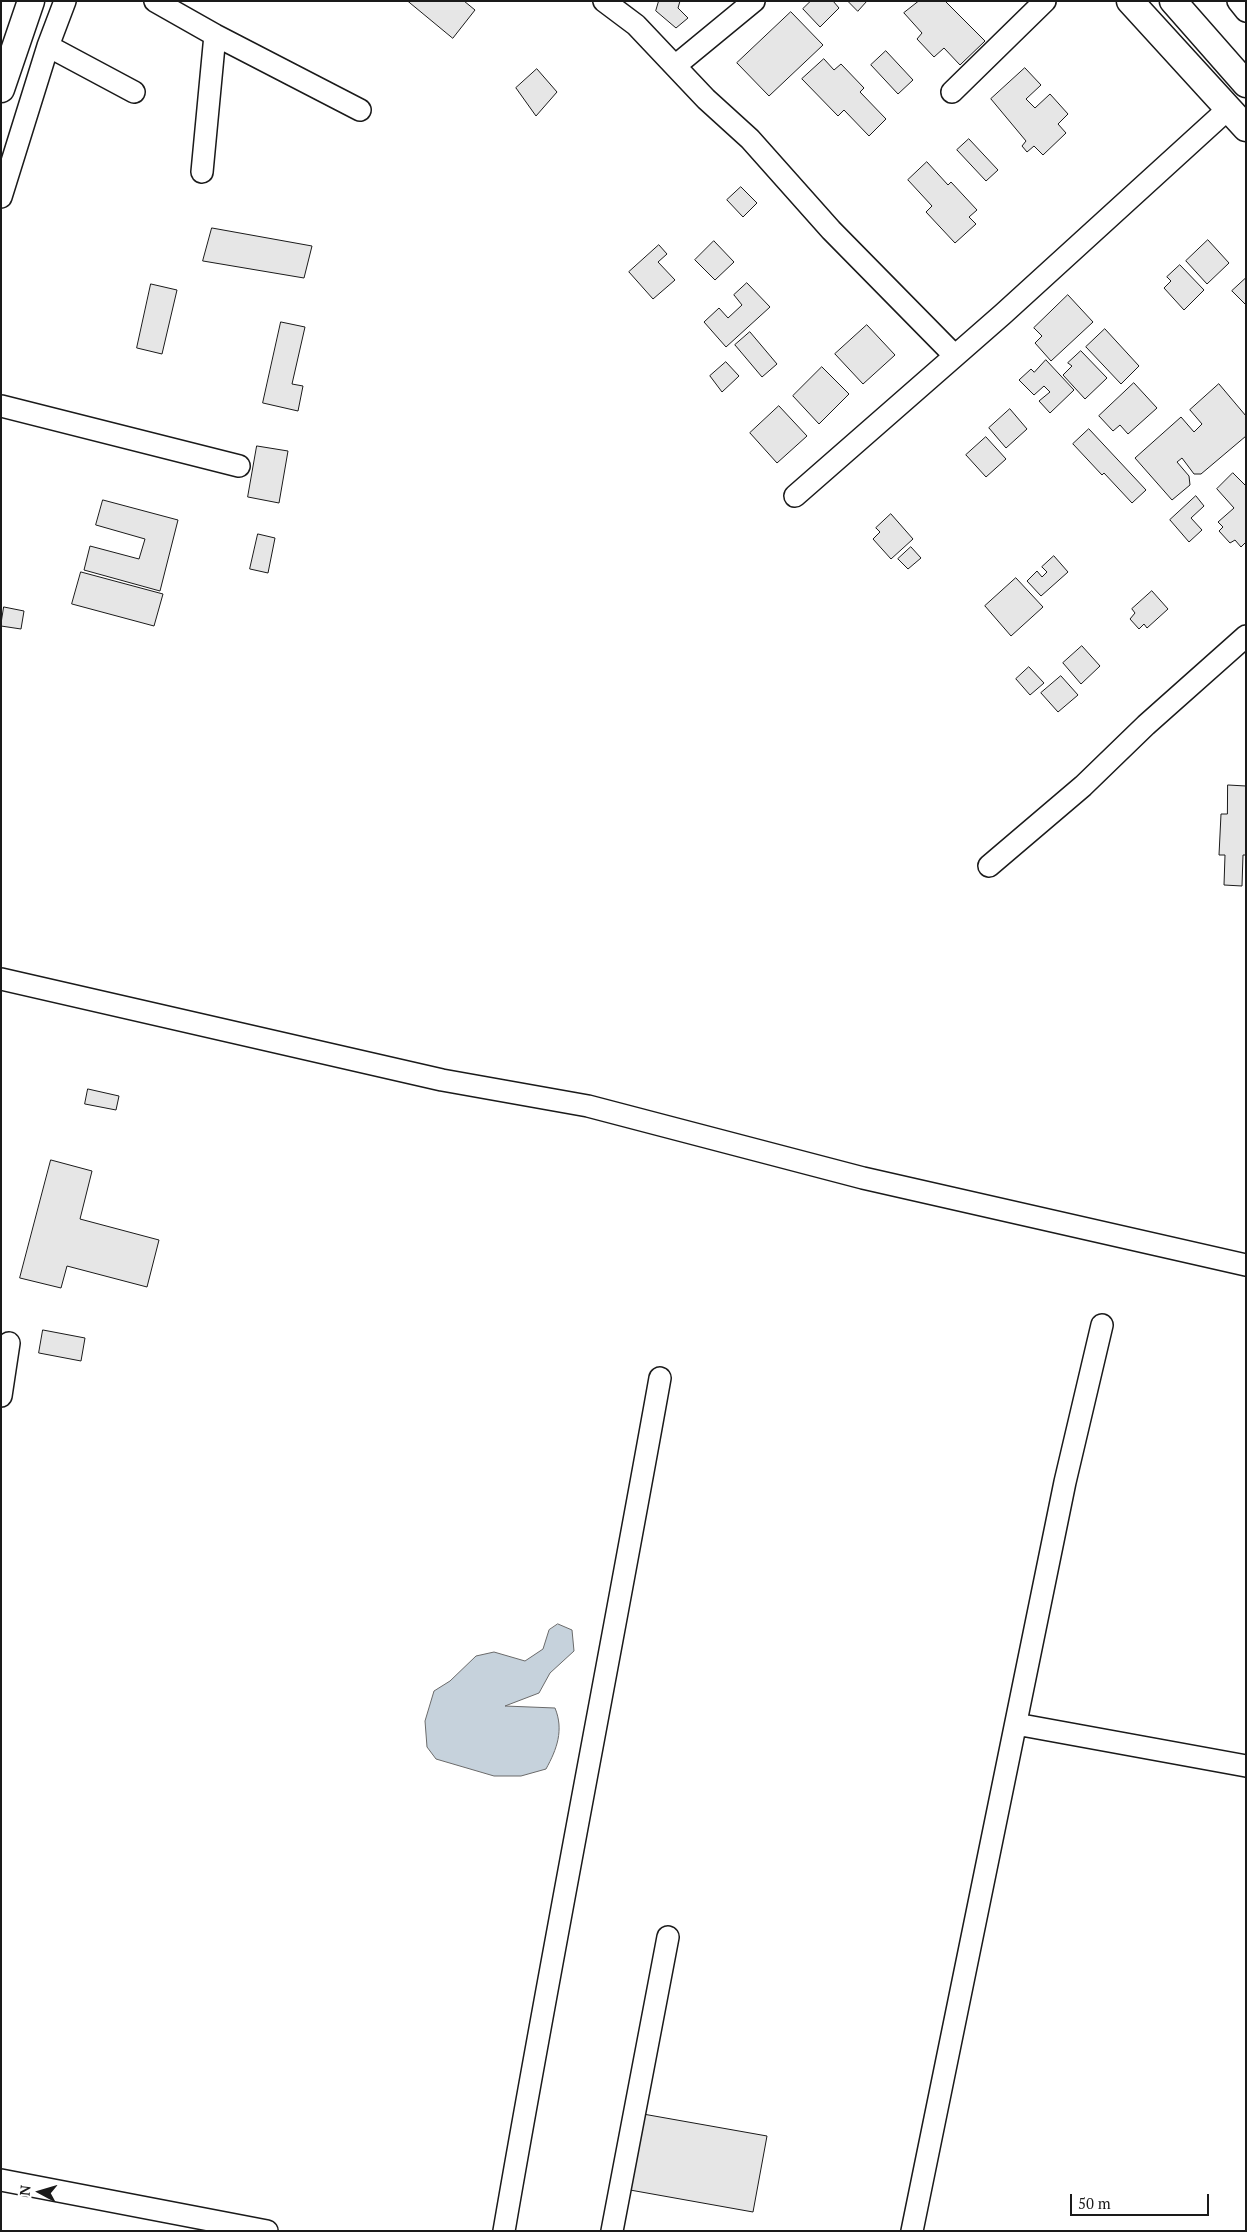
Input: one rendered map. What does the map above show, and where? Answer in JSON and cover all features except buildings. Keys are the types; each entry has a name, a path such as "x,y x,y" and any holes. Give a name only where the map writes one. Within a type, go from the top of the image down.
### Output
{"main road":[{"path":"1,89 31,1"},
{"path":"1130,1 1246,128"},
{"path":"1173,1 1246,84"}],"street":[{"path":"1,197 48,46 65,1"},
{"path":"156,1 215,35 360,110"},
{"path":"604,1 636,26 706,99 750,139 831,230 954,355"},
{"path":"675,66 754,1"},
{"path":"952,92 1045,1"},
{"path":"1238,1 1246,11"},
{"path":"202,172 215,35"},
{"path":"48,46 134,92"},
{"path":"795,496 1003,314 1228,109"},
{"path":"1,406 239,466"},
{"path":"989,866 1083,786 1153,719 1246,636"},
{"path":"1,979 442,1080 588,1106 873,1180 1246,1265"},
{"path":"912,2231 1065,1482 1102,1325"},
{"path":"1,1396 9,1343"},
{"path":"504,2231 535,2050 605,1685 660,1378"},
{"path":"1016,1724 1246,1766"},
{"path":"612,2231 668,1937"},
{"path":"1,2180 267,2231"}],"shaded area":[{"path":"558,1624 572,1630 574,1651 550,1673 539,1693 505,1706 555,1708 559,1724 558,1739 546,1769 521,1776 494,1776 436,1759 427,1747 425,1721 434,1691 450,1681 476,1656 494,1652 525,1661 543,1649 549,1630"}]}
